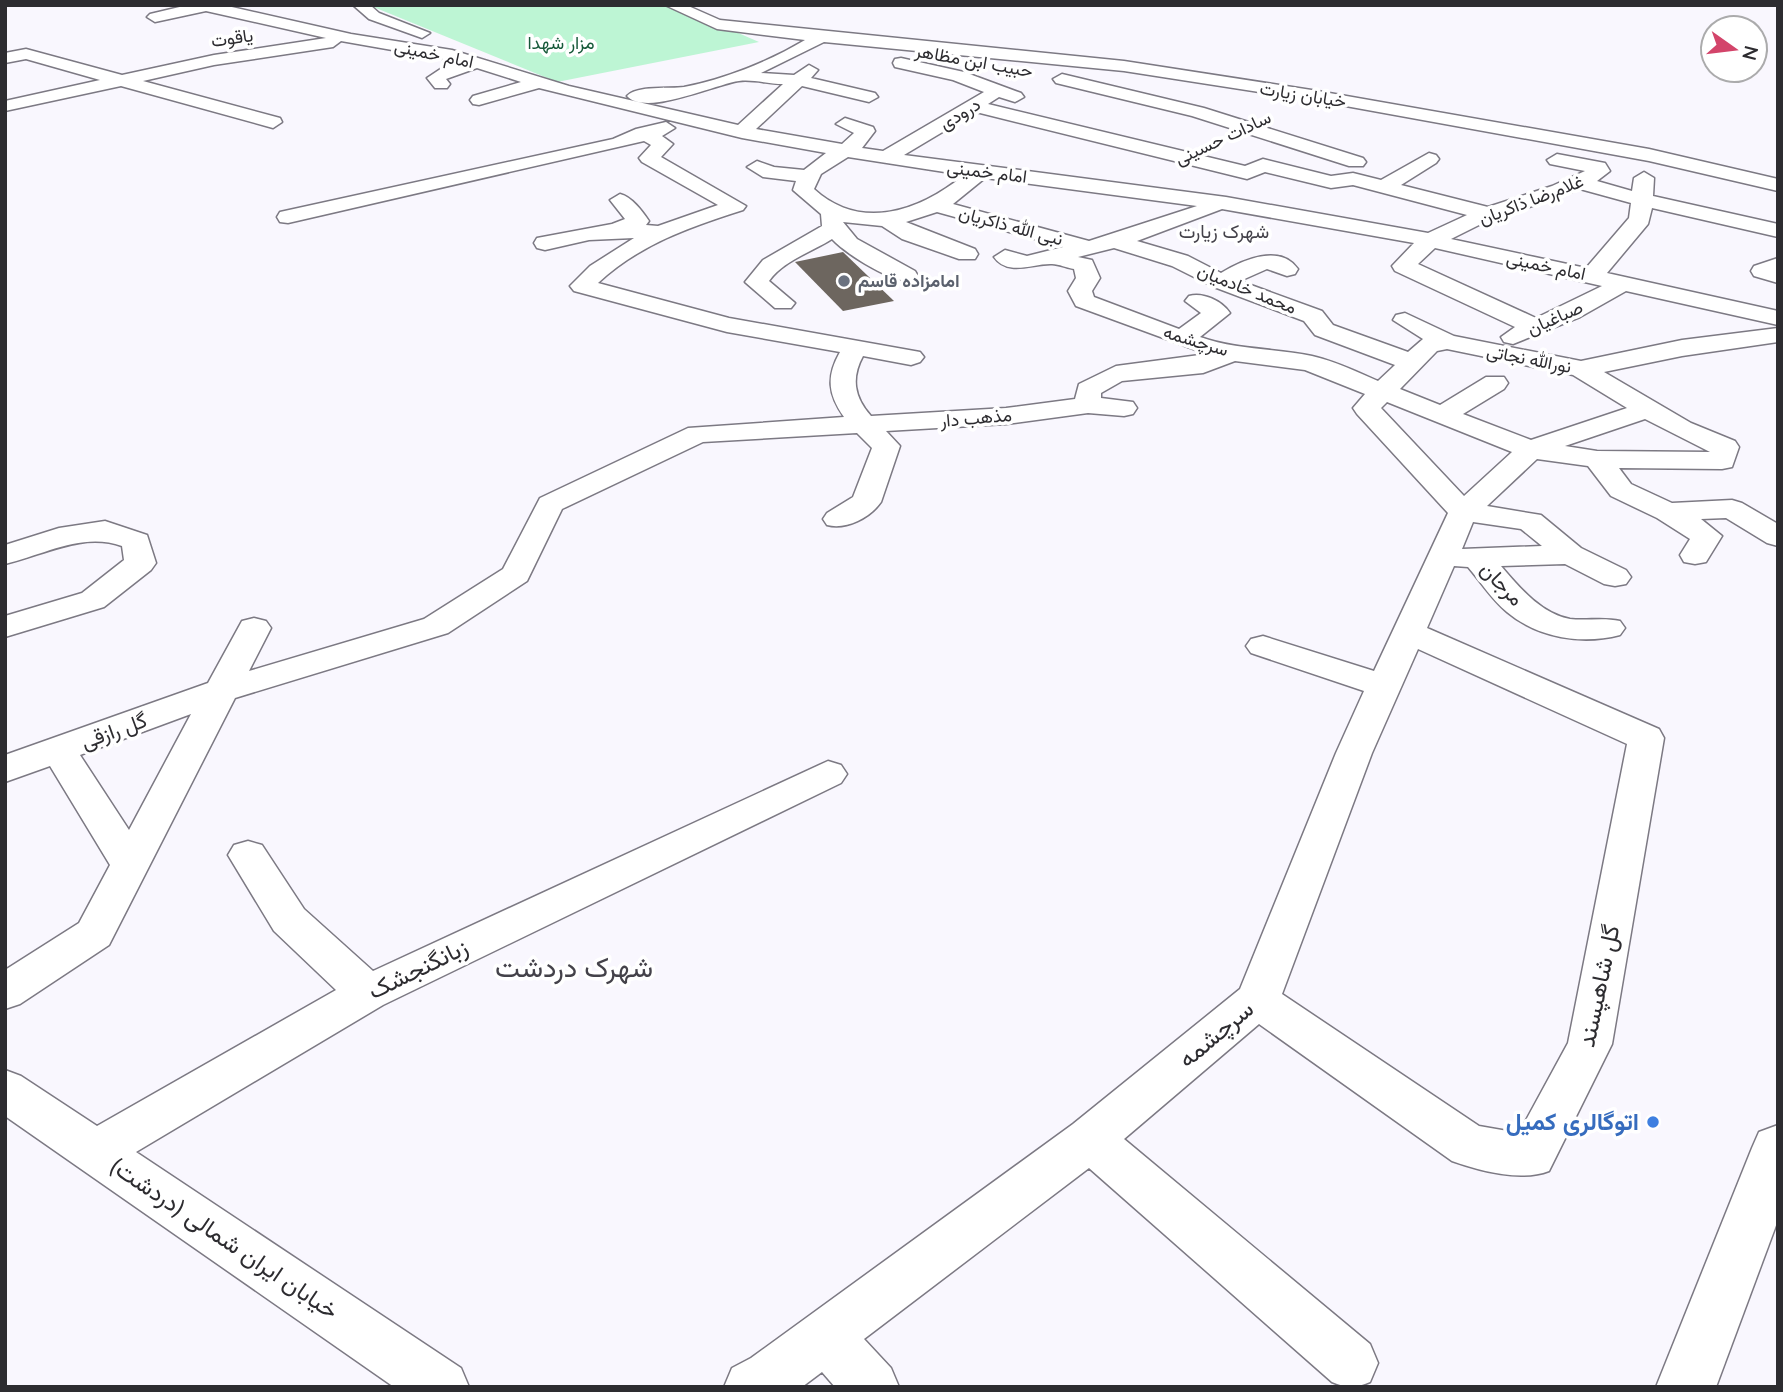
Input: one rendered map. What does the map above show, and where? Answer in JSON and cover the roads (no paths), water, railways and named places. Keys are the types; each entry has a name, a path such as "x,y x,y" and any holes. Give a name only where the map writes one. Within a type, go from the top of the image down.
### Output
{"main road":[{"path":"1686,1387 1778,1148"}],"street":[{"path":"673,5 717,24 826,44 958,76 1029,100"},
{"path":"155,17 204,6"},
{"name":"امام خمینی","path":"204,6 351,39 382,52 429,51 452,55 541,82 742,132 886,158 1226,203 1432,241 1778,318"},
{"path":"356,7 457,49 452,55"},
{"path":"279,23 320,15"},
{"path":"382,52 414,30"},
{"name":"یاقوت","path":"5,106 120,78 214,60 351,39"},
{"path":"594,96 671,95 709,89 804,49 826,44"},
{"path":"742,132 799,80 826,44"},
{"name":"خیابان زیارت","path":"826,44 1074,61 1318,96 1649,155 1778,185"},
{"name":"حبیب ابن مظاهر","path":"826,44 1055,78 1119,91 1356,162"},
{"path":"5,58 26,54 273,122"},
{"path":"441,84 436,78 451,70 478,63"},
{"path":"1044,178 1091,133 1119,91 1149,71"},
{"name":"درودی","path":"886,158 1024,75"},
{"path":"736,76 799,80 869,97"},
{"path":"479,100 541,82"},
{"name":"سادات حسینی","path":"1136,192 1147,178 1180,155 1318,96"},
{"path":"974,106 1247,173 1263,165 1331,182 1353,179 1490,214"},
{"path":"288,217 618,144 643,133 693,121"},
{"path":"845,124 866,131 862,139 819,164 806,176 803,190 832,220 849,244 907,276"},
{"path":"643,133 663,144 649,158 736,206 671,226 593,275 582,286 727,325 911,357"},
{"path":"1592,276 1639,209 1649,155"},
{"name":"غلام‌رضا ذاکریان","path":"1535,327 1403,266 1432,241 1490,214 1581,183 1600,171 1598,167 1536,157"},
{"path":"1383,188 1429,159"},
{"path":"757,167 770,173 806,176"},
{"path":"832,220 889,221 935,205 982,171"},
{"path":"1581,183 1675,224"},
{"path":"620,200 638,221 620,228"},
{"path":"1005,257 1026,263 1052,257 1115,241 1226,203"},
{"path":"1742,203 1777,225"},
{"name":"نبی الله ذاکریان","path":"935,205 1087,247"},
{"path":"1639,209 1777,225"},
{"path":"1018,229 1042,216"},
{"path":"783,303 757,282 763,268 819,241 832,220"},
{"path":"889,221 910,234 967,254"},
{"path":"545,243 593,230 620,228 660,233"},
{"name":"محمد خادمیان","path":"1115,241 1180,261 1222,282 1313,316 1324,330 1411,362"},
{"path":"1180,261 1216,254"},
{"name":"سرچشمه","path":"1052,257 1084,265 1088,278 1080,291 1084,301 1232,354 1310,363 1531,450 1597,459 1722,461 1725,447 1647,410"},
{"path":"1222,282 1242,270 1268,261 1287,269"},
{"path":"1778,265 1762,271 1778,276"},
{"name":"صباغیان","path":"1485,350 1572,312 1624,283"},
{"path":"1738,309 1778,291"},
{"path":"1182,338 1218,313 1198,301"},
{"name":"نورالله نجاتی","path":"1405,320 1447,342 1581,369 1682,348 1778,335"},
{"path":"1447,342 1429,345 1380,391 1366,408 1463,512 1530,521 1570,555 1615,577"},
{"path":"838,519 866,502 886,446 864,425 844,396 842,374 855,348"},
{"path":"1088,405 1088,390 1116,374 1203,365 1232,354"},
{"path":"1581,369 1647,410"},
{"path":"1441,415 1495,383"},
{"name":"مذهب دار","path":"698,434 1006,416 1088,405 1124,408"},
{"path":"1463,512 1531,450 1575,432 1647,410"},
{"name":"گل رازقی","path":"5,769 221,691 436,626 516,574 550,504 698,434"},
{"path":"1597,459 1621,490 1668,512 1707,536 1695,555"},
{"path":"1668,512 1732,509 1778,537"},
{"name":"سرچشمه","path":"751,1387 825,1336 1090,1139 1258,1000 1354,752 1408,632 1459,558 1463,512"},
{"path":"5,555 59,537 105,530 136,541 139,563 93,600 5,627"},
{"path":"1459,558 1570,555"},
{"name":"مرجان","path":"1459,558 1519,606 1563,629 1608,628"},
{"path":"5,992 94,934 254,628"},
{"name":"گل شاهپسند","path":"1258,1000 1469,1146 1532,1156 1590,1045 1646,738 1408,632"},
{"path":"1263,646 1384,685"},
{"path":"59,751 131,865"},
{"name":"زبانگنجشک","path":"96,1151 368,993 828,775"},
{"path":"247,855 289,920 368,993"},
{"name":"خیابان ایران شمالی (دردشت)","path":"5,1090 442,1387"},
{"path":"1090,1139 1351,1363"},
{"path":"825,1336 872,1387"}],"place":[{"name":"امامزاده قاسم","path":"844,281"},
{"name":"اتوگالری کمیل","path":"1653,1122"}],"district":[{"name":"شهرک زیارت","path":"1224,231"},
{"name":"شهرک دردشت","path":"574,967"}],"park label":[{"name":"مزار شهدا","path":"561,43"}]}
